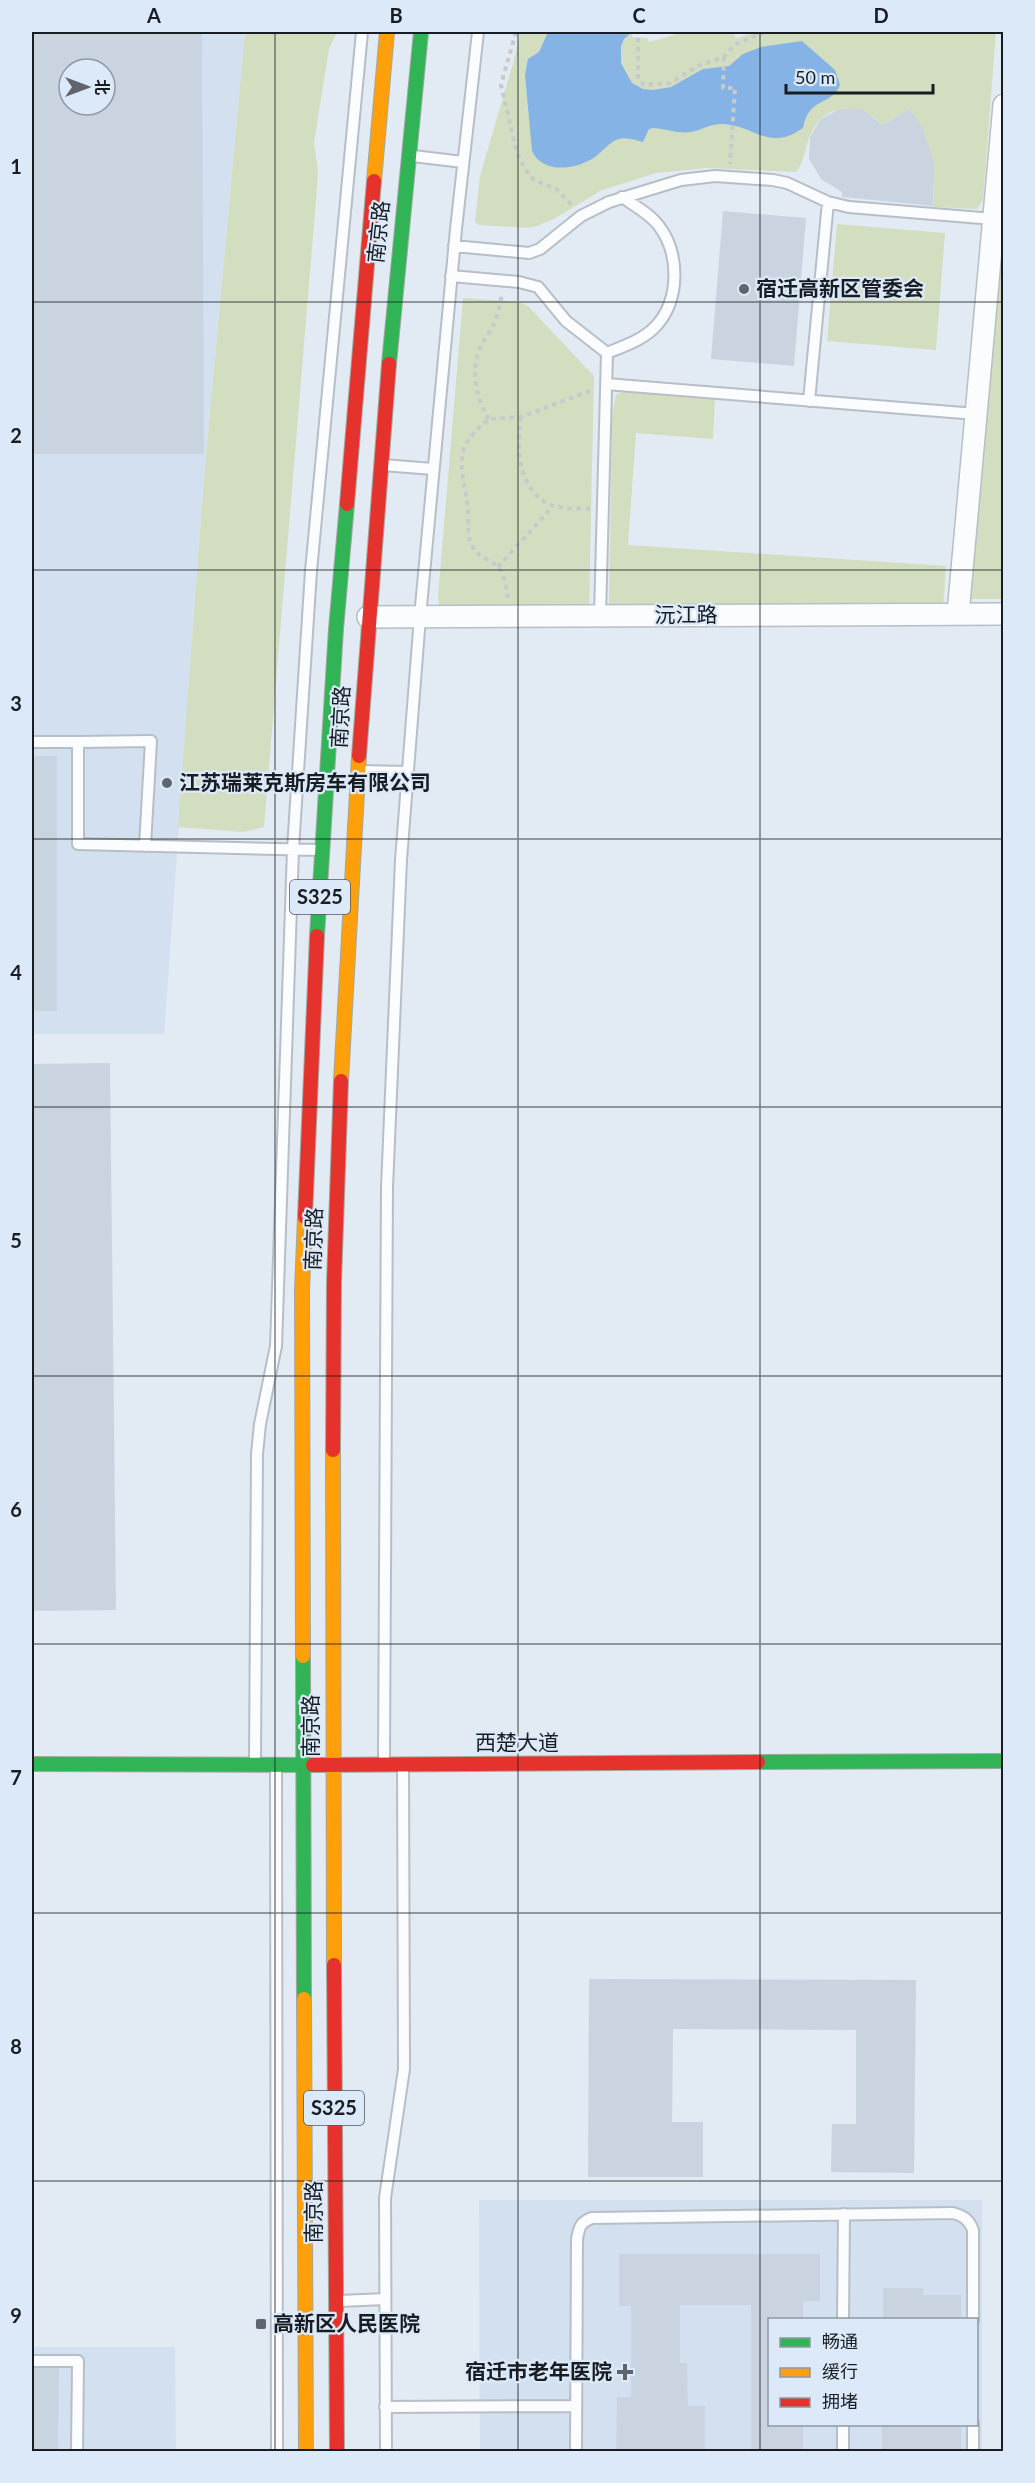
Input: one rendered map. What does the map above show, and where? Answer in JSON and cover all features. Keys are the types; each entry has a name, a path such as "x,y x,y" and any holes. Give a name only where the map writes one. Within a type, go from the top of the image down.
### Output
{"main road":[{"name":"南京路","path":"306,2451 302,1290 311,1037 336,629 387,32"},
{"name":"南京路","path":"337,2451 332,1764 334,1288 342,1044 368,617 421,32"},
{"name":"西楚大道","path":"32,1764 303,1766 1004,1761"}],"street":[{"path":"958,614 1004,105"},
{"name":"沅江路","path":"368,617 1004,614"}],"lane":[{"path":"255,1765 257,1454 260,1424 276,1346 292,849 310,570 362,32"},
{"path":"384,1764 387,1187 401,860 420,617 454,246 478,32"},
{"path":"408,156 463,162"},
{"path":"454,246 530,253 540,249 581,216 622,197 681,180 729,176 753,177 787,183 828,202 849,207 993,219"},
{"path":"607,353 643,337 656,326 665,312 673,291 675,274 673,258 659,226 622,197"},
{"path":"809,400 828,202"},
{"path":"452,276 504,280 538,287 566,321 607,353"},
{"path":"600,615 607,353"},
{"path":"606,384 976,414"},
{"path":"380,465 434,469"},
{"path":"32,742 151,741 145,846"},
{"path":"78,742 78,844 322,850"},
{"path":"359,771 408,772"},
{"path":"386,2451 385,2198 404,2069 403,1764"},
{"path":"276,1765 277,2451"},
{"path":"576,2451 577,2240 579,2227 584,2221 602,2216 953,2213 963,2216 973,2230 973,2318"},
{"path":"843,2318 844,2214"},
{"path":"336,2301 385,2299"},
{"path":"32,2361 78,2361 77,2451"},
{"path":"385,2407 576,2406"},
{"path":"843,2426 843,2451"},
{"path":"973,2426 973,2451"}],"path":[{"path":"516,32 501,85 517,153 534,180 556,189 581,216"},
{"path":"638,38 637,73 640,83 644,85 670,83 698,66 724,57 734,45 764,32"},
{"path":"724,57 723,88 735,88 729,176"},
{"path":"489,418 482,409 476,386 476,360 482,343 495,320 504,280"},
{"path":"509,616 505,583 498,567 476,552 471,544 461,473 462,453 466,444 489,418 521,417 606,384"},
{"path":"521,417 518,441 520,465 531,488 545,502 553,506 603,511"},
{"path":"498,567 553,506"}],"shaded area":[{"path":"32,32 245,32 205,466 164,1034 32,1034"},
{"name":"宿迁市老年医院","path":"479,2200 982,2200 982,2451 480,2451"},
{"path":"32,2347 175,2347 176,2451 32,2452"}],"green space":[{"path":"245,32 337,32 329,49 314,142 318,172 316,200 264,827 243,832 178,827 205,466"},
{"path":"520,32 632,32 632,37 647,38 649,42 684,32 733,32 736,38 755,32 996,32 983,200 977,209 933,207 934,180 931,155 923,132 909,109 882,125 866,113 847,109 829,113 821,119 811,133 802,162 796,172 706,168 656,173 600,191 554,219 537,226 526,228 480,225 475,222 480,176"},
{"path":"1003,213 1003,599 968,599"},
{"path":"837,224 945,233 936,350 827,341"},
{"path":"463,298 520,302 529,307 594,376 589,610 444,609 439,605"},
{"path":"622,392 715,398 713,439 636,433 628,545 946,566 943,610 609,610 612,416 616,395"}],"water":[{"path":"548,32 632,32 624,39 621,46 621,63 632,83 643,89 671,87 703,69 729,66 743,54 761,47 802,41 835,70 840,85 832,96 810,111 803,128 781,138 771,138 723,124 686,132 654,128 649,129 643,142 619,139 612,142 594,158 575,166 558,168 543,163 532,151 525,75 528,59 539,52"}],"building":[{"path":"32,32 202,32 204,454 32,454"},
{"path":"839,109 865,111 882,125 909,109 921,124 932,156 933,206 842,197 842,192 821,179 809,159 810,137 821,119"},
{"path":"723,211 806,218 794,366 711,359"},
{"path":"32,756 57,756 57,1011 32,1011"},
{"path":"110,1063 116,1610 32,1611 32,1064"},
{"path":"589,1979 916,1980 914,2173 831,2172 832,2124 856,2124 856,2030 673,2029 672,2122 703,2122 703,2177 588,2177"},
{"path":"619,2254 820,2254 820,2301 803,2301 803,2318 768,2318 768,2426 803,2426 803,2451 751,2451 751,2305 680,2305 680,2363 687,2363 688,2406 705,2406 705,2451 616,2451 617,2397 631,2397 631,2306 619,2306"},
{"path":"883,2288 923,2288 923,2295 961,2295 961,2318 883,2318"},
{"path":"32,2368 59,2368 58,2451 32,2451"},
{"path":"882,2426 961,2426 961,2451 882,2451"}],"traffic: fast":[{"path":"389,364 421,32"},
{"path":"317,936 336,629 347,504"},
{"path":"303,1656 304,1999"},
{"path":"758,1762 1004,1761"},
{"path":"32,1764 313,1765"}],"traffic: slow":[{"path":"374,181 387,32"},
{"path":"341,1081 359,756"},
{"path":"303,1656 302,1290 305,1217"},
{"path":"333,1450 334,1965"},
{"path":"304,1999 306,2452"}],"traffic: jam":[{"path":"347,504 374,181"},
{"path":"359,756 389,364"},
{"path":"305,1217 317,936"},
{"path":"333,1450 334,1282 341,1081"},
{"path":"313,1765 758,1762"},
{"path":"334,1965 337,2452"}],"place":[{"name":"宿迁高新区管委会","path":"744,289"},
{"name":"江苏瑞莱克斯房车有限公司","path":"167,783"},
{"name":"高新区人民医院","path":"261,2324"},
{"name":"宿迁市老年医院","path":"625,2372"}]}
